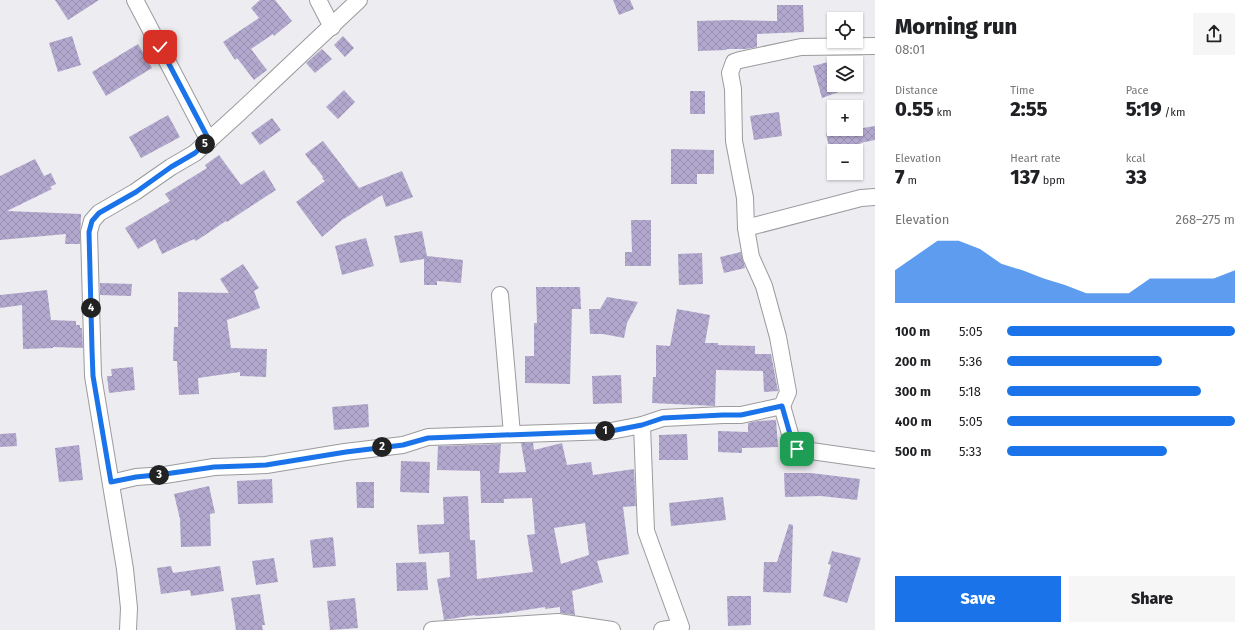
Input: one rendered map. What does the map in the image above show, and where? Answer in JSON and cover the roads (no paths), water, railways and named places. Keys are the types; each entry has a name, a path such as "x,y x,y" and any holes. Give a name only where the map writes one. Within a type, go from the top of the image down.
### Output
{"street":[{"path":"135,0 209,140"},
{"path":"318,0 332,27"},
{"path":"128,630 125,569 93,376 89,232 92,221 99,213 136,192 171,167 195,153 332,27 359,0"},
{"path":"875,46 801,48 734,62 730,73 733,89 734,141 745,198 746,228 751,257 764,286 778,337 788,392 782,406 790,434 797,449 875,460"},
{"path":"746,228 861,198 875,197"},
{"path":"500,296 512,434"},
{"path":"111,482 136,477 214,467 266,465 346,452 403,445 428,438 611,431 642,425 663,418 741,415 782,406"},
{"path":"642,425 646,530 681,627 662,630"},
{"path":"432,630 558,622 612,630"}]}
